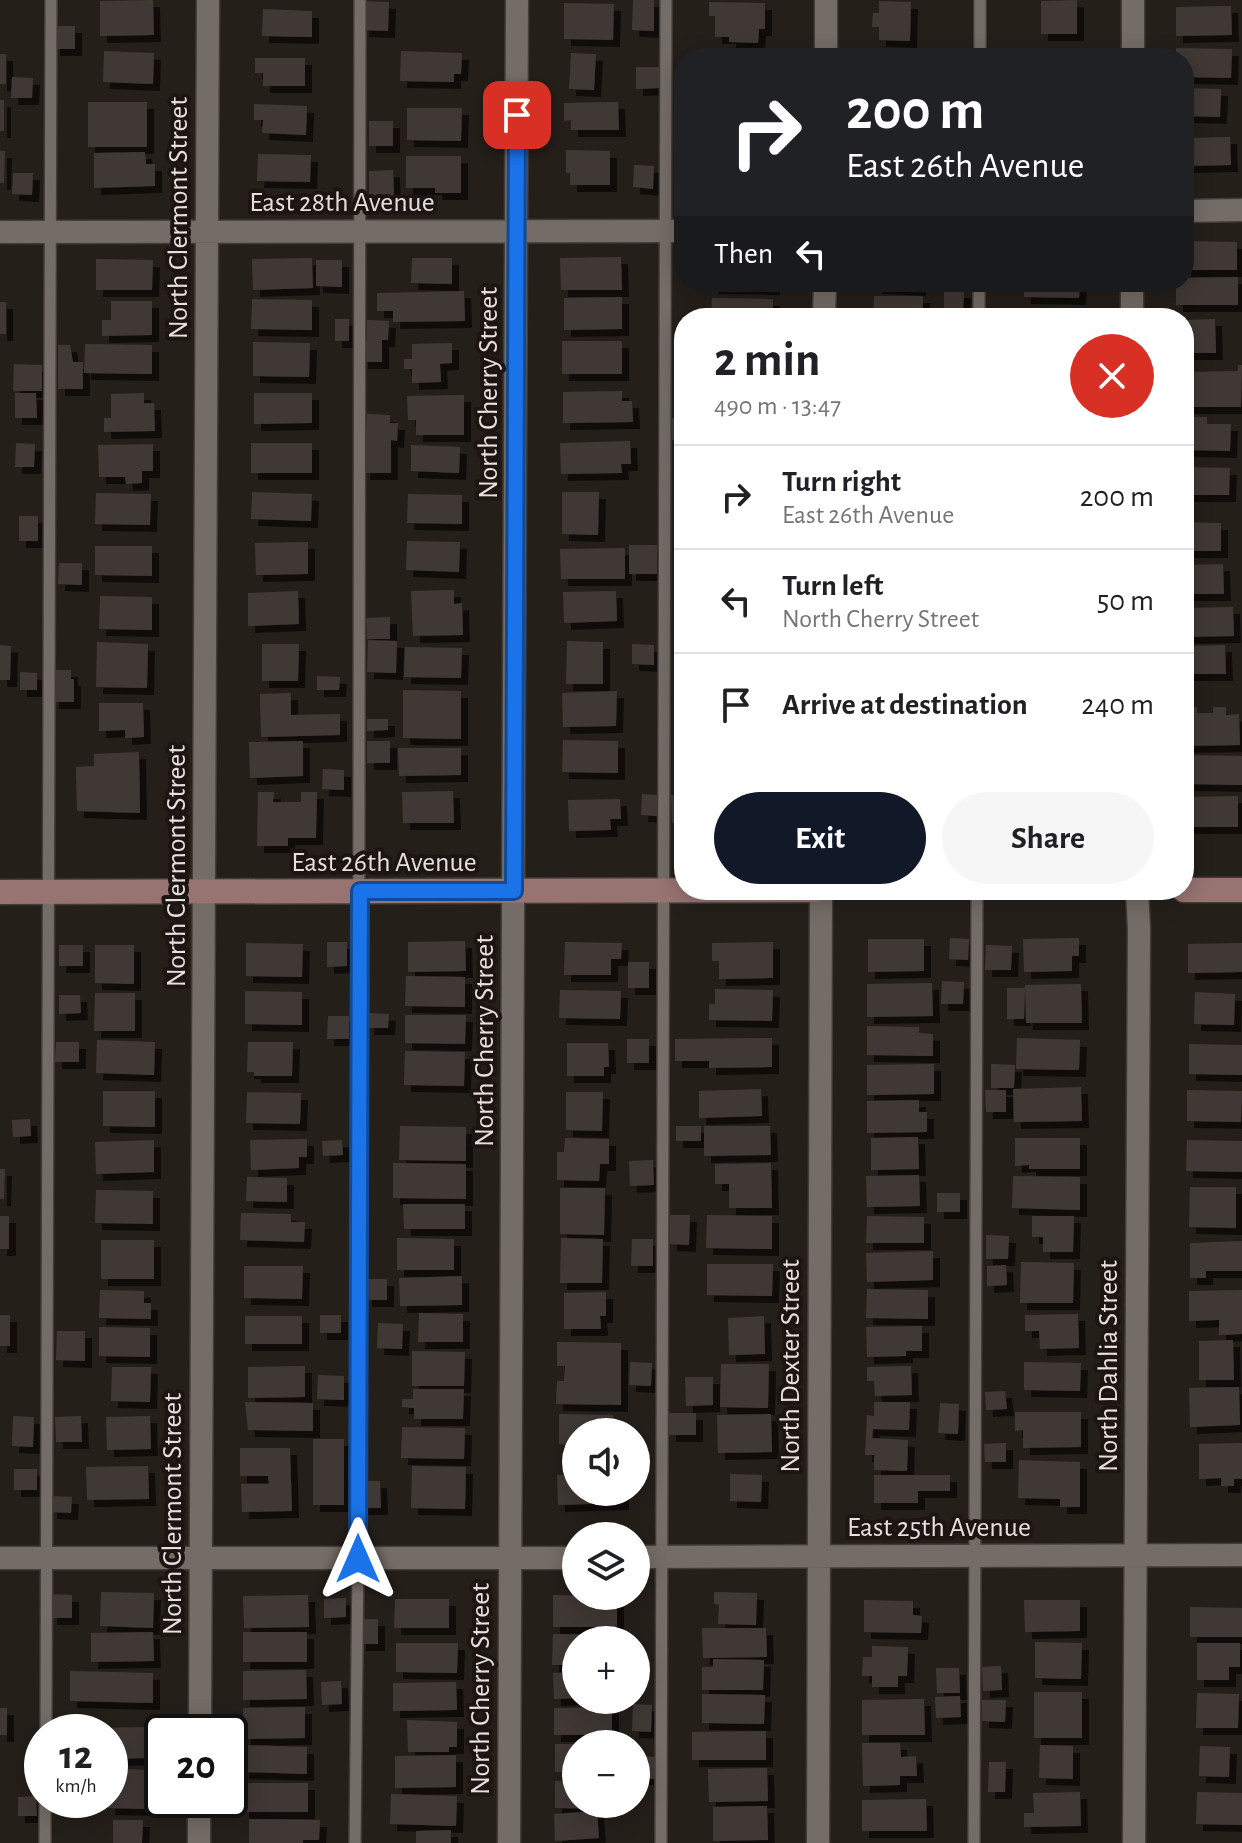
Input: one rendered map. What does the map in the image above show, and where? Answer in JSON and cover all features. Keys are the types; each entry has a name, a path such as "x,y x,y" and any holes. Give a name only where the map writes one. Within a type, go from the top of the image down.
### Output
{"street":[{"name":"North Clermont Street","path":"200,1714 208,0"},
{"name":"North Cherry Street","path":"509,1843 517,0"},
{"path":"826,0 826,48"},
{"path":"1133,0 1133,48"},
{"path":"1194,211 1242,210"},
{"name":"East 28th Avenue","path":"0,232 674,231"},
{"path":"1194,890 1242,890"},
{"name":"East 26th Avenue","path":"0,892 674,891"},
{"name":"North Dexter Street","path":"818,900 818,1843"},
{"name":"North Dahlia Street","path":"1134,1843 1137,900"},
{"name":"East 25th Avenue","path":"650,1557 1242,1555"},
{"path":"0,1558 562,1558"},
{"path":"199,1818 199,1843"}],"lane":[{"path":"46,1714 51,0"},
{"path":"355,1843 360,891 360,0"},
{"path":"666,0 674,205"},
{"path":"980,0 980,48"},
{"path":"661,1843 664,891 674,291"},
{"path":"974,1843 977,900"},
{"path":"45,1818 45,1843"}],"building":[{"path":"153,0 154,35 100,36 100,1"},
{"path":"633,0 654,0 654,31 632,30"},
{"path":"1077,0 1077,34 1041,34 1041,1"},
{"path":"363,1 389,2 388,31 362,30"},
{"path":"879,1 911,2 910,41 879,40 879,27 872,27 873,13 879,13"},
{"path":"709,2 765,3 765,29 759,29 758,43 729,42 729,37 715,37 715,16 709,16"},
{"path":"564,3 614,4 613,40 564,39"},
{"path":"1231,6 1232,35 1176,36 1176,7"},
{"path":"263,9 312,11 312,37 262,36"},
{"path":"53,26 75,26 75,49 53,49"},
{"path":"1194,48 1232,49 1231,78 1194,77"},
{"path":"104,51 154,53 153,84 103,82"},
{"path":"401,51 462,53 461,74 454,74 454,82 400,81"},
{"path":"571,53 596,54 594,90 569,89"},
{"path":"0,54 6,54 6,84 0,84"},
{"path":"255,58 305,58 305,86 263,86 263,73 255,73"},
{"path":"636,67 660,67 661,88 636,89"},
{"path":"12,77 33,78 32,98 11,98"},
{"path":"1194,88 1221,89 1220,117 1194,116"},
{"path":"0,100 4,100 4,131 0,131"},
{"path":"88,102 147,102 147,147 88,147"},
{"path":"618,102 619,130 571,130 571,120 564,121 564,103"},
{"path":"254,104 307,106 306,135 262,133 263,120 254,120"},
{"path":"407,108 462,108 461,141 407,140"},
{"path":"369,121 393,121 393,146 369,146"},
{"path":"1230,137 1231,165 1194,166 1194,138"},
{"path":"566,150 610,151 610,185 570,185 570,173 566,173"},
{"path":"0,151 5,151 4,183 0,183"},
{"path":"145,152 146,164 155,164 155,186 94,188 94,153"},
{"path":"258,154 311,155 310,182 257,181"},
{"path":"406,156 461,156 461,193 435,193 435,188 406,188"},
{"path":"634,165 654,166 653,189 633,187"},
{"path":"393,170 394,196 369,196 369,171"},
{"path":"13,173 33,173 32,195 12,194"},
{"path":"1194,241 1237,242 1237,270 1194,270"},
{"path":"621,257 622,290 561,290 560,258"},
{"path":"312,258 313,288 253,290 252,259"},
{"path":"412,258 452,258 452,284 411,283"},
{"path":"96,259 153,260 152,290 96,290"},
{"path":"316,260 342,260 342,287 316,286"},
{"path":"1238,277 1238,305 1176,305 1176,292 1194,292 1194,278"},
{"path":"464,291 465,321 393,322 393,311 377,311 377,293"},
{"path":"944,292 964,292 963,308 944,308"},
{"path":"1024,292 1079,292 1079,298 1024,297"},
{"path":"874,296 923,296 923,308 873,308"},
{"path":"622,297 622,329 564,330 564,298"},
{"path":"712,298 773,299 773,308 712,308"},
{"path":"252,299 312,300 312,330 251,329"},
{"path":"111,301 152,301 152,335 102,336 102,320 111,320"},
{"path":"0,302 6,302 6,334 0,334"},
{"path":"335,319 349,319 349,341 335,341"},
{"path":"1215,319 1216,353 1194,353 1194,320"},
{"path":"367,320 389,321 388,340 382,340 382,362 361,362 361,341 367,341"},
{"path":"562,341 622,341 622,374 562,374"},
{"path":"253,342 310,343 309,377 253,376"},
{"path":"452,343 452,363 440,364 441,382 412,383 412,369 404,369 404,359 412,359 412,344"},
{"path":"85,344 152,345 152,374 84,373"},
{"path":"58,345 70,345 73,362 83,362 83,389 58,389"},
{"path":"14,364 42,365 42,391 13,391"},
{"path":"1238,365 1242,365 1241,407 1194,407 1194,372 1238,371"},
{"path":"622,391 622,401 632,401 633,422 563,423 563,392"},
{"path":"15,393 36,393 37,418 15,418"},
{"path":"144,393 144,403 154,403 155,431 104,432 104,418 111,418 111,394"},
{"path":"254,393 312,393 312,423 254,424"},
{"path":"464,395 464,435 416,435 416,420 408,420 407,396"},
{"path":"367,414 390,415 390,423 398,423 397,441 391,440 391,473 363,473"},
{"path":"1194,417 1207,417 1207,424 1231,424 1230,451 1194,450"},
{"path":"674,418 674,440 672,440"},
{"path":"630,441 631,464 621,464 622,473 561,474 560,443"},
{"path":"16,443 35,444 34,467 15,467"},
{"path":"251,443 312,443 312,473 251,473"},
{"path":"153,444 153,471 142,471 142,483 126,484 125,477 99,477 98,445"},
{"path":"411,445 460,447 459,473 411,471"},
{"path":"1194,467 1230,468 1229,495 1194,495"},
{"path":"252,492 312,494 311,521 251,519"},
{"path":"562,492 599,492 598,535 562,534"},
{"path":"96,493 151,494 150,525 95,524"},
{"path":"408,494 462,495 462,524 407,523"},
{"path":"19,516 38,516 38,541 19,541"},
{"path":"1194,522 1221,523 1221,551 1194,551"},
{"path":"407,541 460,542 459,572 406,570"},
{"path":"308,542 308,574 256,575 255,543"},
{"path":"629,545 657,545 657,574 629,574"},
{"path":"95,546 152,546 152,576 95,575"},
{"path":"625,548 625,579 561,579 560,549"},
{"path":"59,563 82,563 82,585 58,584"},
{"path":"1223,564 1224,594 1194,594 1194,565"},
{"path":"454,590 454,604 462,603 463,635 413,636 411,591"},
{"path":"298,591 299,624 248,626 248,593"},
{"path":"616,591 617,621 564,623 563,592"},
{"path":"100,596 152,597 152,630 99,629"},
{"path":"1233,607 1234,636 1194,637 1194,608"},
{"path":"390,617 390,639 367,639 366,618"},
{"path":"368,640 397,641 396,673 367,672"},
{"path":"567,641 603,642 603,684 566,684"},
{"path":"97,642 148,644 147,688 96,687"},
{"path":"262,644 299,644 298,681 262,681"},
{"path":"632,644 654,645 654,665 632,664"},
{"path":"0,645 11,646 10,680 0,680"},
{"path":"1225,645 1226,674 1194,674 1194,646"},
{"path":"405,647 462,648 461,678 404,677"},
{"path":"56,670 71,670 74,702 52,702 52,679 56,679"},
{"path":"20,672 37,673 37,690 20,690"},
{"path":"317,676 340,677 339,690 317,690"},
{"path":"403,690 461,691 461,739 403,738"},
{"path":"617,691 616,726 563,727 562,693"},
{"path":"291,693 291,715 340,714 340,735 261,737 260,694"},
{"path":"99,703 143,703 144,737 125,738 125,730 99,731"},
{"path":"1194,707 1197,707 1197,713 1213,713 1213,707 1226,707 1226,715 1239,714 1240,745 1194,746"},
{"path":"367,719 388,719 388,730 367,731"},
{"path":"563,740 618,741 618,773 562,772"},
{"path":"303,741 303,776 250,778 249,742"},
{"path":"367,741 390,741 390,763 367,763"},
{"path":"398,748 461,748 461,775 399,776"},
{"path":"139,752 140,813 77,811 76,767 94,766 94,754"},
{"path":"1194,755 1242,756 1242,785 1194,784"},
{"path":"323,769 344,770 344,790 322,789"},
{"path":"453,791 454,823 403,823 402,792"},
{"path":"258,792 274,792 273,802 301,802 301,792 317,792 316,838 288,838 288,846 257,846"},
{"path":"642,794 658,795 657,816 641,815"},
{"path":"671,795 674,795 674,823"},
{"path":"1238,796 1238,827 1194,827 1194,797"},
{"path":"620,799 621,819 610,819 611,830 569,831 568,800"},
{"path":"950,938 969,939 968,960 949,959"},
{"path":"1079,938 1079,956 1072,956 1072,971 1024,972 1023,939"},
{"path":"868,939 924,939 924,971 868,972"},
{"path":"465,941 466,971 408,972 408,942"},
{"path":"327,942 347,942 347,966 327,967"},
{"path":"565,942 622,943 621,959 611,959 611,975 564,975"},
{"path":"773,942 773,978 719,979 719,961 712,961 712,943"},
{"path":"246,943 303,944 302,977 246,976"},
{"path":"1242,943 1242,972 1188,973 1188,944"},
{"path":"59,945 83,945 83,966 59,966"},
{"path":"95,945 134,945 134,984 95,983"},
{"path":"986,945 1012,946 1011,970 985,970"},
{"path":"628,962 649,962 649,988 628,988"},
{"path":"406,976 465,977 465,1007 405,1006"},
{"path":"942,981 964,982 963,1004 941,1004"},
{"path":"932,983 933,1016 867,1017 867,984"},
{"path":"1081,984 1082,1023 1026,1023 1025,985"},
{"path":"1007,988 1025,988 1024,1019 1007,1019"},
{"path":"715,989 773,990 772,1021 709,1020 709,1004 715,1004"},
{"path":"560,990 621,991 620,1019 559,1018"},
{"path":"245,991 302,992 302,1025 245,1024"},
{"path":"1195,992 1235,994 1234,1025 1194,1024"},
{"path":"95,993 135,993 135,1031 94,1031"},
{"path":"59,995 80,995 81,1013 59,1014"},
{"path":"368,1013 389,1014 388,1028 367,1028"},
{"path":"405,1015 466,1015 465,1044 405,1043"},
{"path":"328,1016 349,1016 349,1039 327,1039"},
{"path":"867,1026 919,1027 919,1033 933,1034 933,1056 867,1055"},
{"path":"772,1038 772,1067 709,1068 709,1061 675,1061 675,1039"},
{"path":"1017,1038 1080,1040 1079,1070 1016,1069"},
{"path":"627,1039 649,1039 649,1063 627,1063"},
{"path":"97,1040 155,1042 154,1075 96,1073"},
{"path":"56,1042 79,1042 79,1062 55,1062"},
{"path":"248,1042 293,1042 292,1076 254,1076 254,1072 247,1072"},
{"path":"567,1043 608,1043 609,1067 604,1067 604,1076 567,1076"},
{"path":"1189,1044 1242,1045 1242,1075 1189,1074"},
{"path":"405,1051 465,1052 464,1086 404,1085"},
{"path":"934,1064 934,1094 867,1095 867,1065"},
{"path":"991,1064 1015,1065 1014,1088 991,1088"},
{"path":"1081,1087 1082,1121 1014,1122 1013,1089"},
{"path":"761,1089 762,1116 699,1118 699,1091"},
{"path":"985,1090 1006,1090 1006,1112 986,1112"},
{"path":"1187,1090 1242,1091 1241,1122 1187,1121"},
{"path":"103,1091 155,1091 155,1127 103,1126"},
{"path":"247,1092 301,1093 300,1124 246,1123"},
{"path":"566,1092 603,1092 602,1131 566,1130"},
{"path":"919,1100 919,1112 927,1112 927,1132 867,1133 867,1101"},
{"path":"30,1119 31,1136 13,1137 12,1120"},
{"path":"400,1126 466,1127 466,1161 399,1160"},
{"path":"676,1126 701,1126 701,1141 676,1141"},
{"path":"704,1126 770,1126 771,1155 704,1156"},
{"path":"918,1137 919,1169 871,1170 871,1138"},
{"path":"565,1138 609,1139 609,1164 600,1164 599,1181 557,1180 557,1152 564,1152"},
{"path":"1015,1138 1080,1138 1080,1169 1015,1166"},
{"path":"307,1139 307,1157 299,1157 299,1168 251,1170 250,1140"},
{"path":"154,1140 154,1172 96,1174 95,1142"},
{"path":"342,1140 343,1155 323,1156 322,1141"},
{"path":"1187,1140 1242,1141 1242,1172 1186,1171"},
{"path":"653,1160 654,1185 630,1186 629,1161"},
{"path":"393,1163 466,1164 466,1199 393,1198"},
{"path":"771,1163 772,1208 729,1208 729,1184 715,1184 715,1164"},
{"path":"0,1169 5,1169 4,1199 0,1199"},
{"path":"919,1175 920,1206 867,1207 866,1176"},
{"path":"1013,1176 1080,1177 1080,1210 1012,1208"},
{"path":"247,1177 287,1178 287,1202 246,1201"},
{"path":"1190,1187 1236,1187 1236,1228 1189,1227"},
{"path":"560,1188 605,1188 604,1235 560,1234"},
{"path":"96,1190 153,1191 153,1224 95,1223"},
{"path":"937,1193 960,1193 960,1212 937,1212"},
{"path":"403,1204 465,1204 465,1229 404,1229"},
{"path":"241,1213 291,1214 291,1222 305,1222 304,1242 240,1240"},
{"path":"670,1215 690,1215 689,1245 670,1244"},
{"path":"707,1215 772,1216 772,1249 706,1248"},
{"path":"0,1216 9,1216 9,1249 0,1249"},
{"path":"867,1216 924,1217 924,1243 866,1243"},
{"path":"1032,1216 1074,1216 1073,1252 1043,1252 1043,1237 1032,1237"},
{"path":"986,1235 1009,1236 1008,1259 986,1259"},
{"path":"397,1238 454,1239 454,1270 397,1270"},
{"path":"561,1238 603,1239 602,1283 560,1283"},
{"path":"632,1239 653,1239 653,1266 631,1266"},
{"path":"101,1240 154,1240 154,1279 101,1279"},
{"path":"1242,1241 1242,1271 1206,1271 1206,1278 1190,1278 1190,1243"},
{"path":"933,1251 933,1280 867,1282 866,1253"},
{"path":"1021,1262 1074,1263 1073,1303 1020,1303"},
{"path":"707,1264 773,1264 772,1296 707,1295"},
{"path":"1006,1265 1007,1285 987,1286 987,1266"},
{"path":"244,1266 303,1266 302,1299 244,1298"},
{"path":"462,1276 462,1305 400,1306 399,1278"},
{"path":"365,1279 387,1279 387,1300 365,1300"},
{"path":"867,1289 928,1290 928,1319 866,1318"},
{"path":"100,1290 144,1291 144,1303 151,1303 151,1319 99,1318"},
{"path":"1242,1290 1242,1334 1219,1335 1219,1320 1189,1321 1189,1291"},
{"path":"606,1292 606,1316 600,1316 601,1329 564,1329 564,1293"},
{"path":"419,1313 463,1314 463,1342 418,1342"},
{"path":"1078,1314 1079,1348 1040,1349 1039,1331 1025,1331 1025,1315"},
{"path":"0,1315 10,1315 10,1346 0,1346"},
{"path":"320,1315 341,1315 341,1333 320,1333"},
{"path":"245,1316 302,1316 302,1344 245,1344"},
{"path":"764,1316 765,1354 729,1355 728,1318"},
{"path":"378,1323 403,1324 402,1349 377,1348"},
{"path":"922,1326 922,1351 906,1351 906,1356 867,1357 866,1327"},
{"path":"99,1327 150,1328 150,1357 99,1356"},
{"path":"57,1331 85,1331 85,1361 56,1360"},
{"path":"1233,1340 1234,1380 1199,1380 1199,1341"},
{"path":"557,1342 621,1343 621,1405 556,1404 557,1381 564,1381 565,1366 557,1366"},
{"path":"412,1351 465,1352 464,1386 412,1386"},
{"path":"630,1362 652,1363 651,1386 629,1385"},
{"path":"1024,1362 1081,1363 1080,1391 1024,1390"},
{"path":"721,1364 769,1364 768,1408 720,1407"},
{"path":"305,1366 305,1397 248,1398 248,1367"},
{"path":"911,1366 912,1395 875,1396 874,1381 867,1381 867,1367"},
{"path":"112,1367 151,1367 150,1402 111,1401"},
{"path":"318,1375 344,1376 344,1400 317,1399"},
{"path":"685,1377 713,1377 713,1405 686,1406"},
{"path":"1239,1387 1240,1425 1190,1427 1189,1388"},
{"path":"413,1389 464,1389 463,1419 414,1419 414,1408 402,1407 402,1399 413,1399"},
{"path":"1005,1391 1007,1409 986,1410 985,1392"},
{"path":"245,1402 313,1403 313,1431 248,1430"},
{"path":"874,1402 910,1402 909,1430 873,1429 872,1438 908,1440 907,1471 874,1470 874,1455 865,1455 867,1415 874,1416"},
{"path":"940,1403 959,1404 958,1434 938,1433"},
{"path":"1015,1412 1081,1412 1081,1447 1023,1448 1023,1430 1015,1431"},
{"path":"669,1413 696,1413 696,1435 669,1435"},
{"path":"559,1414 613,1415 613,1418 562,1418 562,1444 559,1444"},
{"path":"771,1414 772,1452 718,1453 717,1415"},
{"path":"13,1416 34,1417 33,1447 12,1446"},
{"path":"81,1416 82,1442 56,1442 55,1417"},
{"path":"150,1416 151,1449 107,1450 106,1417"},
{"path":"402,1427 465,1428 464,1459 401,1458"},
{"path":"313,1439 344,1439 344,1505 313,1505"},
{"path":"1006,1443 1006,1462 985,1462 984,1444"},
{"path":"1242,1443 1242,1479 1234,1479 1234,1486 1221,1486 1221,1478 1199,1479 1199,1444"},
{"path":"240,1448 290,1448 292,1511 242,1512 241,1484 269,1484 268,1476 240,1476"},
{"path":"1019,1460 1080,1462 1080,1507 1060,1507 1060,1499 1018,1498"},
{"path":"148,1466 149,1499 87,1500 86,1467"},
{"path":"412,1466 466,1467 465,1509 411,1508"},
{"path":"14,1469 37,1469 37,1490 14,1490"},
{"path":"730,1474 762,1475 761,1502 730,1501"},
{"path":"557,1475 562,1475 562,1505 558,1505"},
{"path":"874,1475 950,1475 950,1491 918,1491 918,1503 874,1503"},
{"path":"361,1481 380,1481 381,1508 361,1508"},
{"path":"51,1496 72,1497 71,1513 50,1512"},
{"path":"101,1592 154,1593 153,1628 100,1626"},
{"path":"714,1592 757,1593 756,1625 718,1624 719,1605 714,1604"},
{"path":"50,1594 72,1595 72,1618 50,1618"},
{"path":"308,1595 309,1627 244,1628 243,1596"},
{"path":"553,1595 562,1595 562,1610 617,1610 617,1626 553,1627"},
{"path":"346,1598 346,1617 324,1618 324,1599"},
{"path":"395,1599 449,1599 449,1628 394,1628"},
{"path":"864,1600 913,1601 913,1615 922,1616 921,1633 864,1632"},
{"path":"1024,1600 1080,1600 1080,1631 1025,1632"},
{"path":"1190,1607 1242,1608 1242,1637 1190,1637"},
{"path":"359,1619 378,1619 378,1644 359,1644"},
{"path":"702,1628 766,1628 767,1657 703,1658"},
{"path":"153,1632 154,1661 91,1662 91,1633"},
{"path":"243,1632 307,1632 307,1662 243,1662"},
{"path":"553,1634 562,1634 562,1665 552,1665"},
{"path":"1035,1642 1082,1643 1081,1679 1035,1678"},
{"path":"396,1643 458,1643 457,1673 396,1672"},
{"path":"1197,1643 1240,1643 1240,1667 1229,1667 1229,1680 1197,1680"},
{"path":"872,1646 908,1647 907,1676 898,1676 898,1687 872,1687 872,1676 862,1676 863,1657 872,1657"},
{"path":"713,1659 764,1660 763,1690 702,1690 702,1667 713,1667"},
{"path":"1001,1666 1002,1690 983,1691 982,1667"},
{"path":"936,1668 959,1668 960,1693 937,1693"},
{"path":"306,1670 307,1699 243,1700 243,1671"},
{"path":"70,1671 153,1673 153,1703 70,1701"},
{"path":"553,1673 562,1673 562,1699 554,1699"},
{"path":"341,1681 342,1704 322,1705 321,1682"},
{"path":"456,1682 457,1710 393,1711 393,1683"},
{"path":"1034,1692 1082,1692 1082,1738 1034,1738"},
{"path":"1197,1693 1239,1694 1238,1728 1196,1728"},
{"path":"702,1694 765,1695 764,1724 702,1723"},
{"path":"960,1696 961,1717 936,1718 935,1697"},
{"path":"924,1699 925,1735 862,1735 862,1700"},
{"path":"982,1700 1006,1700 1005,1722 982,1721"},
{"path":"652,1705 651,1732 632,1730 633,1714 650,1714"},
{"path":"305,1707 305,1738 248,1739 248,1714 243,1714 243,1708"},
{"path":"0,1708 7,1708 7,1735 0,1735"},
{"path":"554,1708 562,1708 562,1714 612,1714 612,1730 562,1730 562,1735 554,1735"},
{"path":"407,1720 457,1722 457,1747 449,1747 449,1752 408,1752"},
{"path":"128,1727 144,1727 144,1758 128,1759"},
{"path":"766,1731 766,1760 692,1760 692,1732"},
{"path":"862,1743 900,1743 901,1757 916,1756 917,1776 900,1776 900,1785 863,1786"},
{"path":"555,1744 562,1744 562,1772 555,1772"},
{"path":"248,1745 307,1747 307,1774 248,1772"},
{"path":"1040,1745 1073,1746 1073,1779 1039,1778"},
{"path":"1200,1746 1230,1747 1229,1777 1199,1776"},
{"path":"456,1755 456,1787 395,1788 395,1756"},
{"path":"650,1757 657,1757 656,1779 650,1779"},
{"path":"989,1762 1006,1762 1005,1792 988,1792"},
{"path":"767,1768 768,1801 709,1802 708,1769"},
{"path":"128,1769 144,1770 144,1809 128,1809"},
{"path":"555,1781 562,1781 562,1808 555,1808"},
{"path":"248,1783 308,1783 308,1812 248,1812"},
{"path":"1080,1792 1081,1826 1024,1827 1024,1813 1034,1813 1033,1793"},
{"path":"1197,1792 1242,1793 1242,1825 1196,1824"},
{"path":"391,1794 457,1796 456,1826 390,1824"},
{"path":"18,1797 24,1797 24,1816 18,1816"},
{"path":"926,1799 927,1831 862,1831 862,1800"},
{"path":"767,1806 768,1840 713,1841 713,1807"},
{"path":"562,1813 562,1818 598,1818 599,1838 555,1841 554,1814"},
{"path":"249,1819 320,1820 319,1840 249,1843"},
{"path":"113,1820 143,1820 142,1843 113,1843"},
{"path":"451,1830 451,1843 416,1843 416,1831"}],"route":[{"path":"358,1559 360,891 514,891 517,115"}]}
